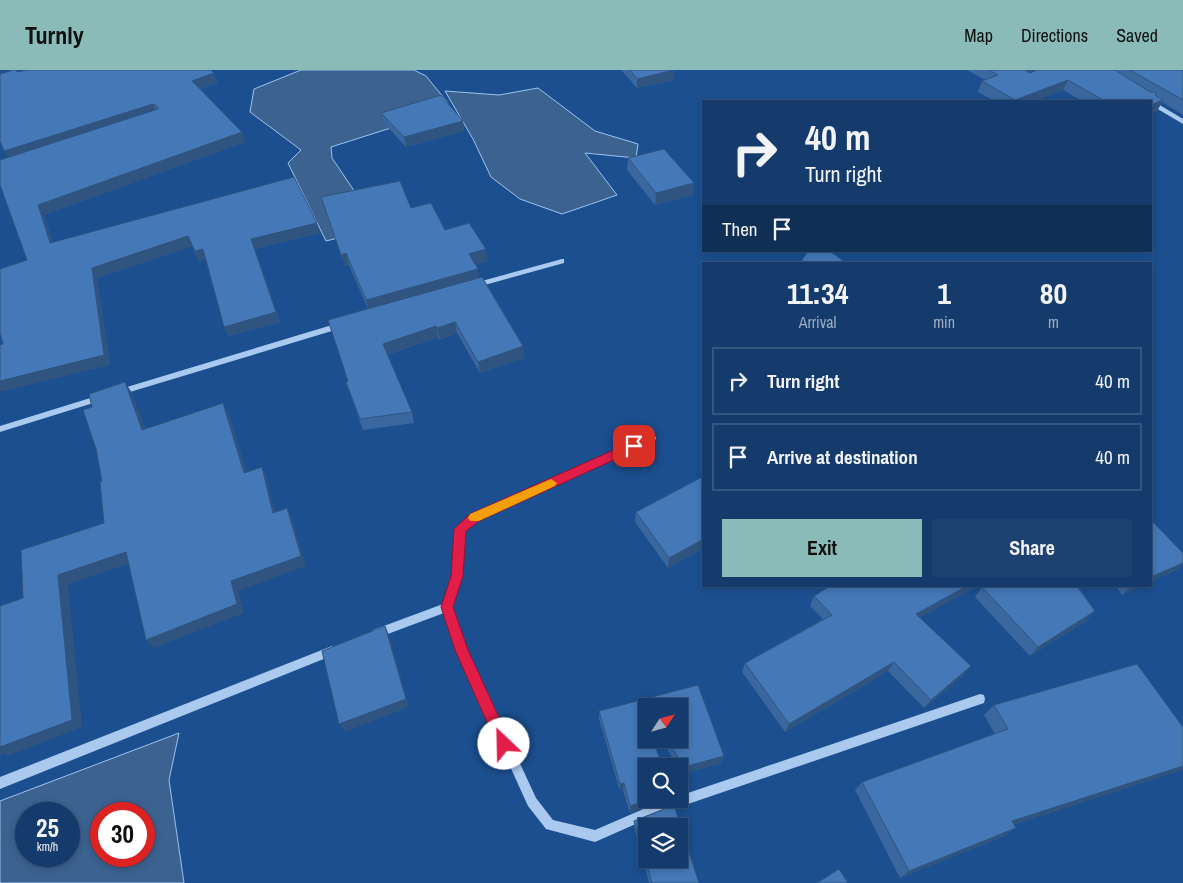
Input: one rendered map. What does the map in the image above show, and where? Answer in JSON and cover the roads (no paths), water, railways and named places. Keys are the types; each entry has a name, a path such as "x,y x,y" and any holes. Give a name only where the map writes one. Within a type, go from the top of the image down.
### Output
{"street":[{"path":"1141,96 1147,100"},
{"path":"1152,103 1183,122"},
{"path":"468,288 562,260"},
{"path":"0,429 354,321"},
{"path":"652,438 475,518 460,529 457,576 447,607 462,650 532,802 550,825 595,836 655,810 980,699"},
{"path":"371,635 447,607"},
{"path":"0,783 343,646"}],"water":[{"path":"301,70 414,70 426,76 448,103 441,112 331,147 332,158 357,195 350,235 326,241 288,163 301,150 250,112 254,89"},
{"path":"538,88 595,131 638,144 636,158 585,153 617,195 562,214 520,199 491,177 473,139 445,91 499,95"},
{"path":"179,733 169,780 184,883 0,883 0,801"}]}
